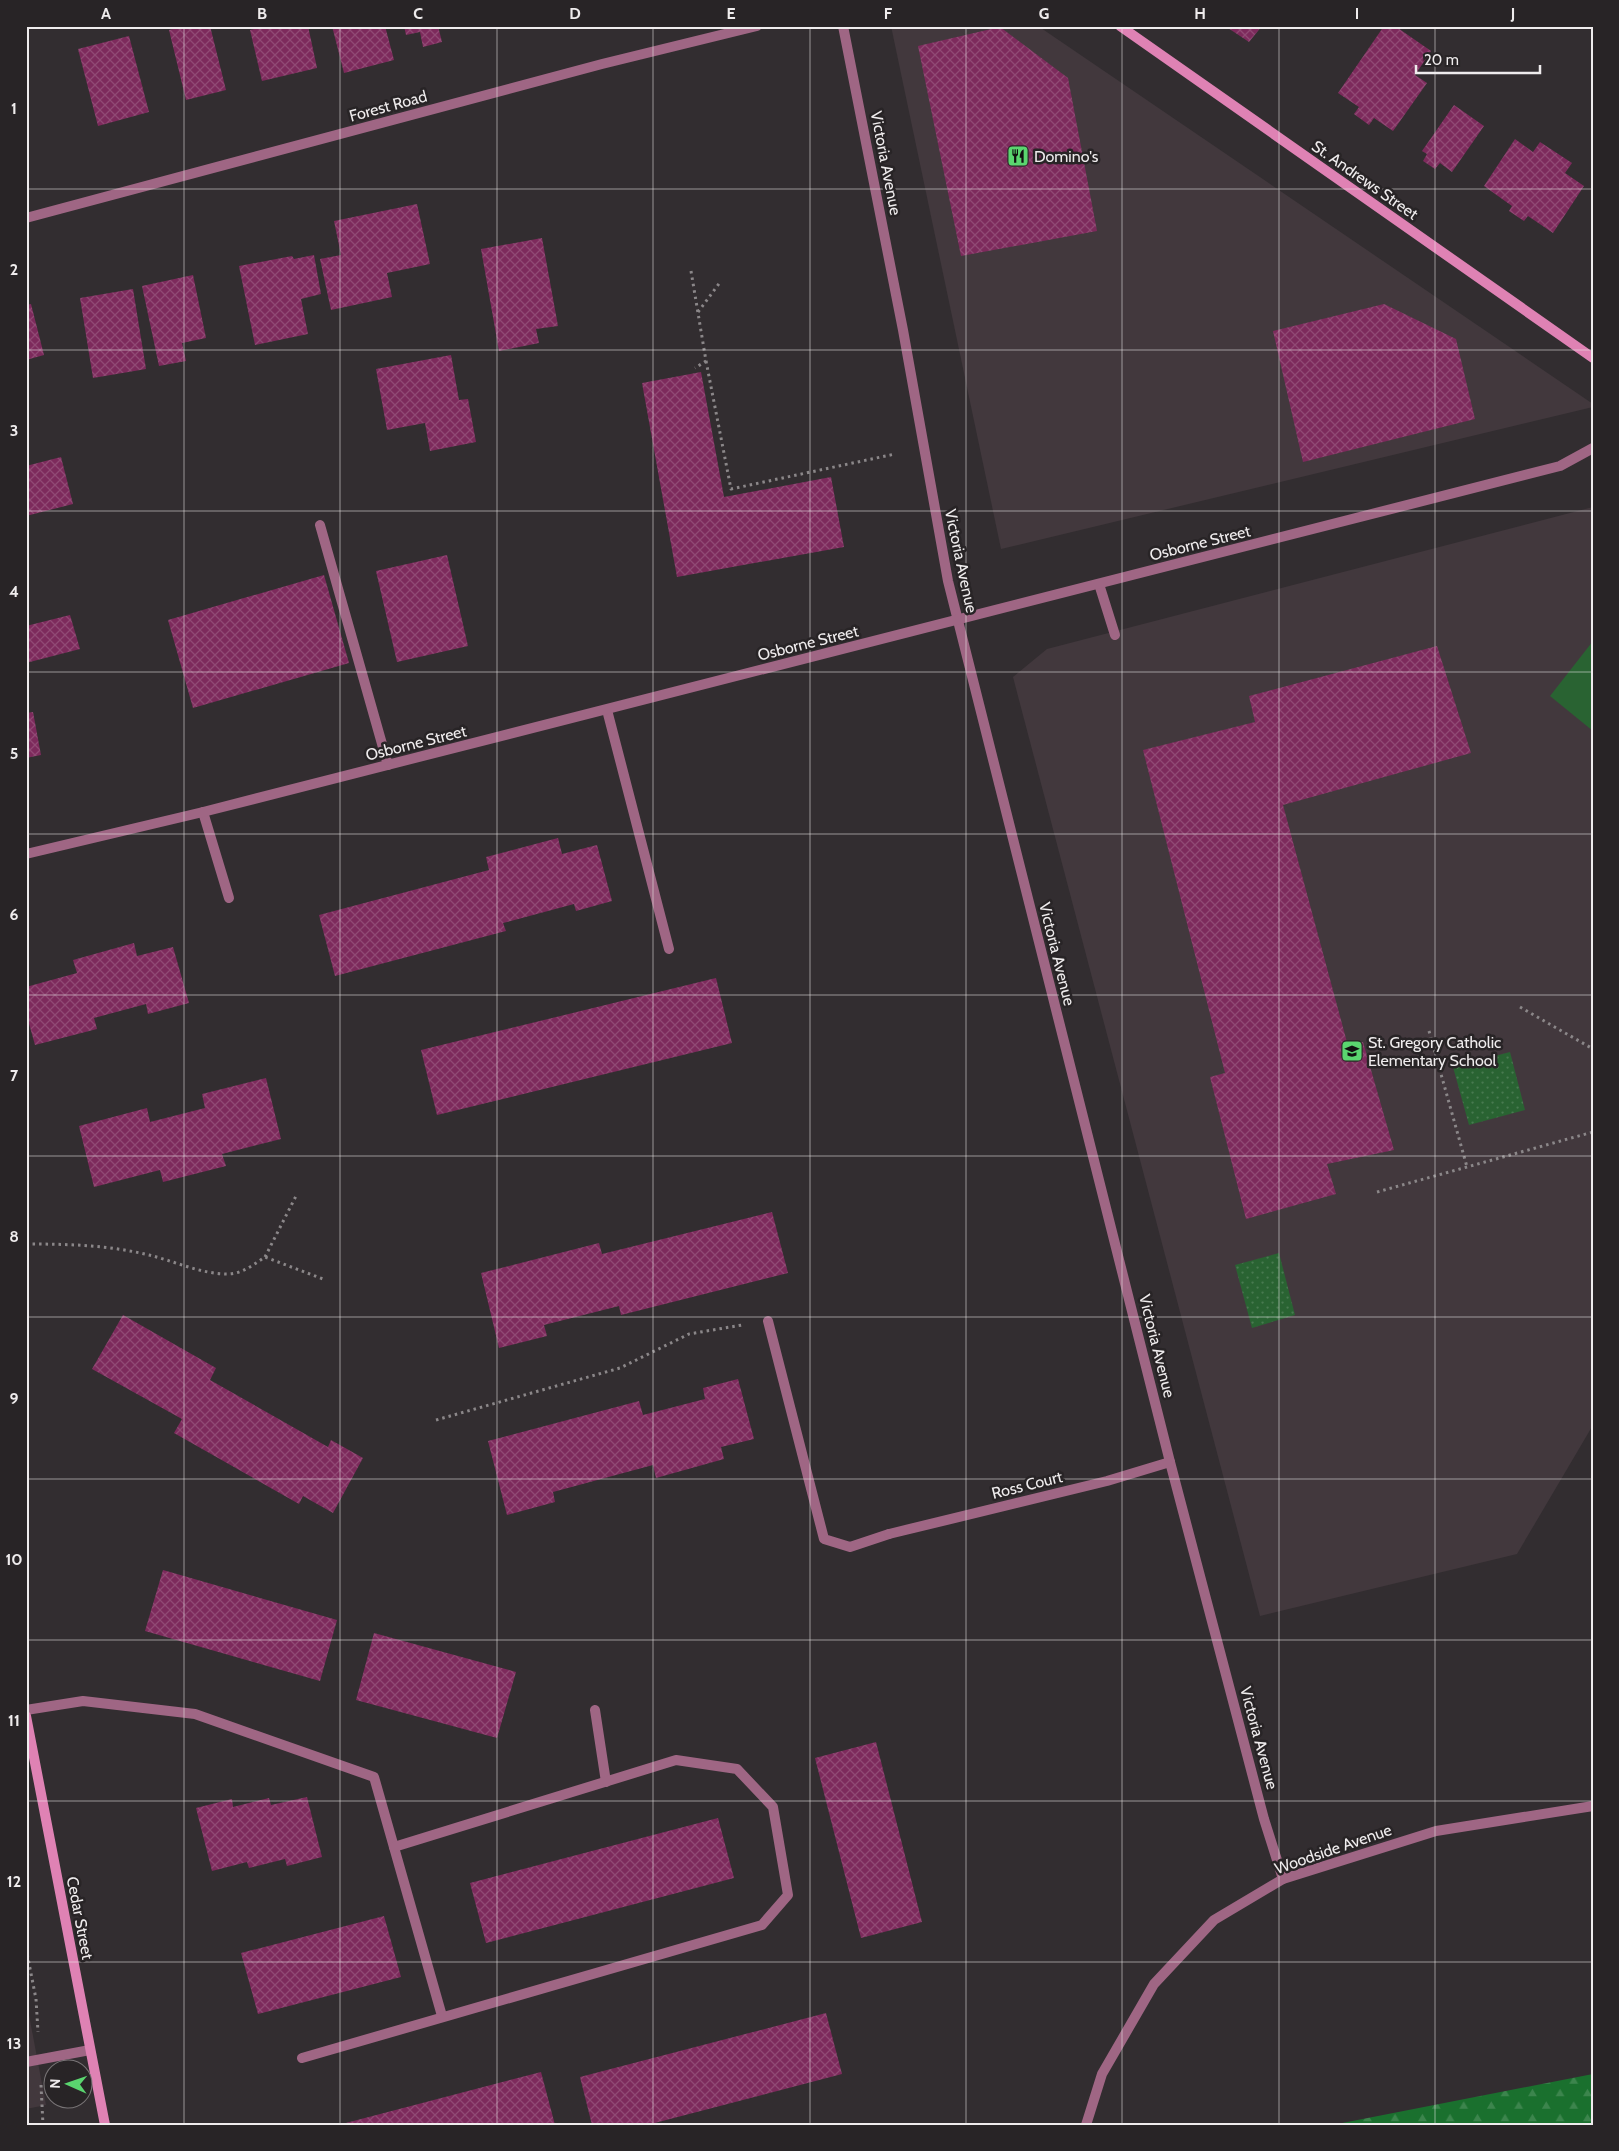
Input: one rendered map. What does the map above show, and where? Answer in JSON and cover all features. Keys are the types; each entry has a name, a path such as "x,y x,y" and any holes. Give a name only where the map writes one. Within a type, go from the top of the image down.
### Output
{"main road":[{"name":"St. Andrews Street","path":"1120,26 1593,358"},
{"name":"Cedar Street","path":"26,1716 105,2125"}],"street":[{"name":"Forest Road","path":"26,218 592,67 758,26"},
{"name":"Victoria Avenue","path":"843,26 903,330 944,566 1170,1462 1262,1810 1283,1879"},
{"name":"Osborne Street","path":"26,854 203,812 607,710 1560,466 1593,448"},
{"path":"320,525 388,765"},
{"path":"1100,584 1115,635"},
{"path":"607,710 669,949"},
{"path":"203,812 229,898"},
{"name":"Ross Court","path":"768,1321 824,1539 850,1547 889,1534 1107,1481 1170,1462"},
{"path":"26,1710 83,1701 196,1714 374,1778 442,2016"},
{"path":"595,1710 606,1782"},
{"path":"302,2058 762,1925 788,1895 773,1808 737,1769 676,1760 394,1847"},
{"name":"Woodside Avenue","path":"1086,2125 1102,2074 1154,1984 1214,1920 1283,1879 1436,1831 1593,1806"},
{"path":"26,2062 90,2050"}],"path":[{"path":"691,271 731,490 895,454"},
{"path":"698,312 721,281"},
{"path":"695,368 706,361"},
{"path":"1520,1007 1593,1049"},
{"path":"1429,1030 1467,1167"},
{"path":"1377,1192 1593,1132"},
{"path":"26,1244 113,1247 205,1271 228,1274 247,1269 265,1257 297,1194"},
{"path":"265,1257 323,1279"},
{"path":"436,1420 620,1368 689,1334 768,1321"}],"shaded area":[{"path":"891,26 1038,26 1593,404 1593,407 1001,549"},
{"name":"St. Gregory Catholic Elementary School","path":"1593,507 1593,1425 1517,1554 1260,1616 1013,677 1047,649"},
{"path":"26,1999 42,2084 42,2106 26,2109"}],"green space":[{"path":"1593,641 1593,731 1550,696"},
{"path":"1510,1052 1525,1110 1469,1125 1453,1067"},
{"path":"1279,1253 1295,1315 1252,1328 1235,1265"},
{"path":"1593,2074 1593,2125 1332,2125"}],"building":[{"path":"185,26 210,26 226,90 186,100 169,30"},
{"path":"265,26 308,26 317,68 262,81 250,30"},
{"path":"332,26 385,26 394,60 344,73"},
{"path":"404,26 438,26 442,42 423,47 420,32 406,35"},
{"path":"1225,26 1262,26 1249,42"},
{"path":"1384,26 1395,26 1431,51 1415,75 1427,83 1393,131 1374,118 1369,125 1354,114 1359,107 1338,93"},
{"path":"1000,27 1068,78 1097,231 961,256 918,46"},
{"path":"129,36 149,112 98,126 78,49"},
{"path":"1454,105 1484,126 1452,172 1440,163 1435,169 1423,161 1427,154 1422,151"},
{"path":"1515,139 1533,152 1540,142 1572,163 1565,173 1584,186 1553,233 1528,216 1524,221 1509,211 1512,206 1484,186"},
{"path":"417,204 430,264 387,273 392,297 331,310 320,259 341,255 334,221"},
{"path":"542,238 558,326 536,329 539,343 499,351 481,249"},
{"path":"314,255 321,294 301,299 308,334 255,345 239,266 292,256 294,259"},
{"path":"193,275 206,338 182,343 186,361 159,366 142,286"},
{"path":"133,289 146,369 93,378 80,298"},
{"path":"31,304 44,355 26,360 26,305"},
{"path":"1384,304 1456,339 1475,419 1303,462 1273,331"},
{"path":"451,355 459,400 468,399 476,442 430,451 425,423 387,430 376,369"},
{"path":"701,372 724,497 831,477 844,547 677,577 642,383"},
{"path":"61,457 73,504 26,516 26,466"},
{"path":"447,555 468,646 397,662 376,571"},
{"path":"324,575 349,663 193,708 168,620"},
{"path":"70,615 80,649 26,663 26,626"},
{"path":"1437,646 1471,753 1283,805 1348,1046 1363,1042 1394,1150 1327,1164 1336,1194 1246,1219 1210,1077 1225,1073 1143,750 1255,722 1249,696"},
{"path":"33,712 41,755 26,758 26,713"},
{"path":"558,838 562,854 597,845 612,901 576,911 574,904 503,923 506,931 335,976 319,915 489,870 486,857"},
{"path":"134,943 137,956 173,947 189,1003 148,1014 146,1004 94,1018 97,1029 35,1045 26,1013 26,987 77,973 73,960"},
{"path":"716,978 732,1043 437,1115 421,1050"},
{"path":"266,1078 281,1139 222,1154 226,1166 163,1182 160,1170 94,1187 79,1126 147,1108 150,1122 205,1108 202,1094"},
{"path":"772,1212 788,1273 621,1315 619,1306 544,1325 547,1336 499,1348 481,1273 599,1243 602,1254"},
{"path":"123,1315 216,1368 210,1380 328,1447 331,1440 363,1458 333,1513 303,1496 299,1504 174,1433 182,1419 92,1369"},
{"path":"738,1379 754,1439 721,1447 724,1459 656,1478 653,1465 553,1492 555,1502 507,1515 488,1441 639,1401 643,1415 705,1399 703,1388"},
{"path":"163,1570 337,1620 320,1681 145,1631"},
{"path":"374,1633 516,1672 497,1738 356,1700"},
{"path":"876,1742 922,1922 861,1938 815,1758"},
{"path":"307,1797 322,1857 287,1866 285,1859 249,1868 247,1862 212,1871 196,1808 232,1799 233,1807 269,1798 271,1805"},
{"path":"718,1818 734,1878 486,1943 470,1883"},
{"path":"384,1916 401,1977 258,2014 241,1953"},
{"path":"826,2013 842,2074 647,2125 592,2125 580,2077"},
{"path":"541,2072 555,2125 342,2125 342,2124"}],"place":[{"name":"Domino's","path":"1018,156"},
{"name":"St. Gregory Catholic Elementary School","path":"1352,1051"}]}
